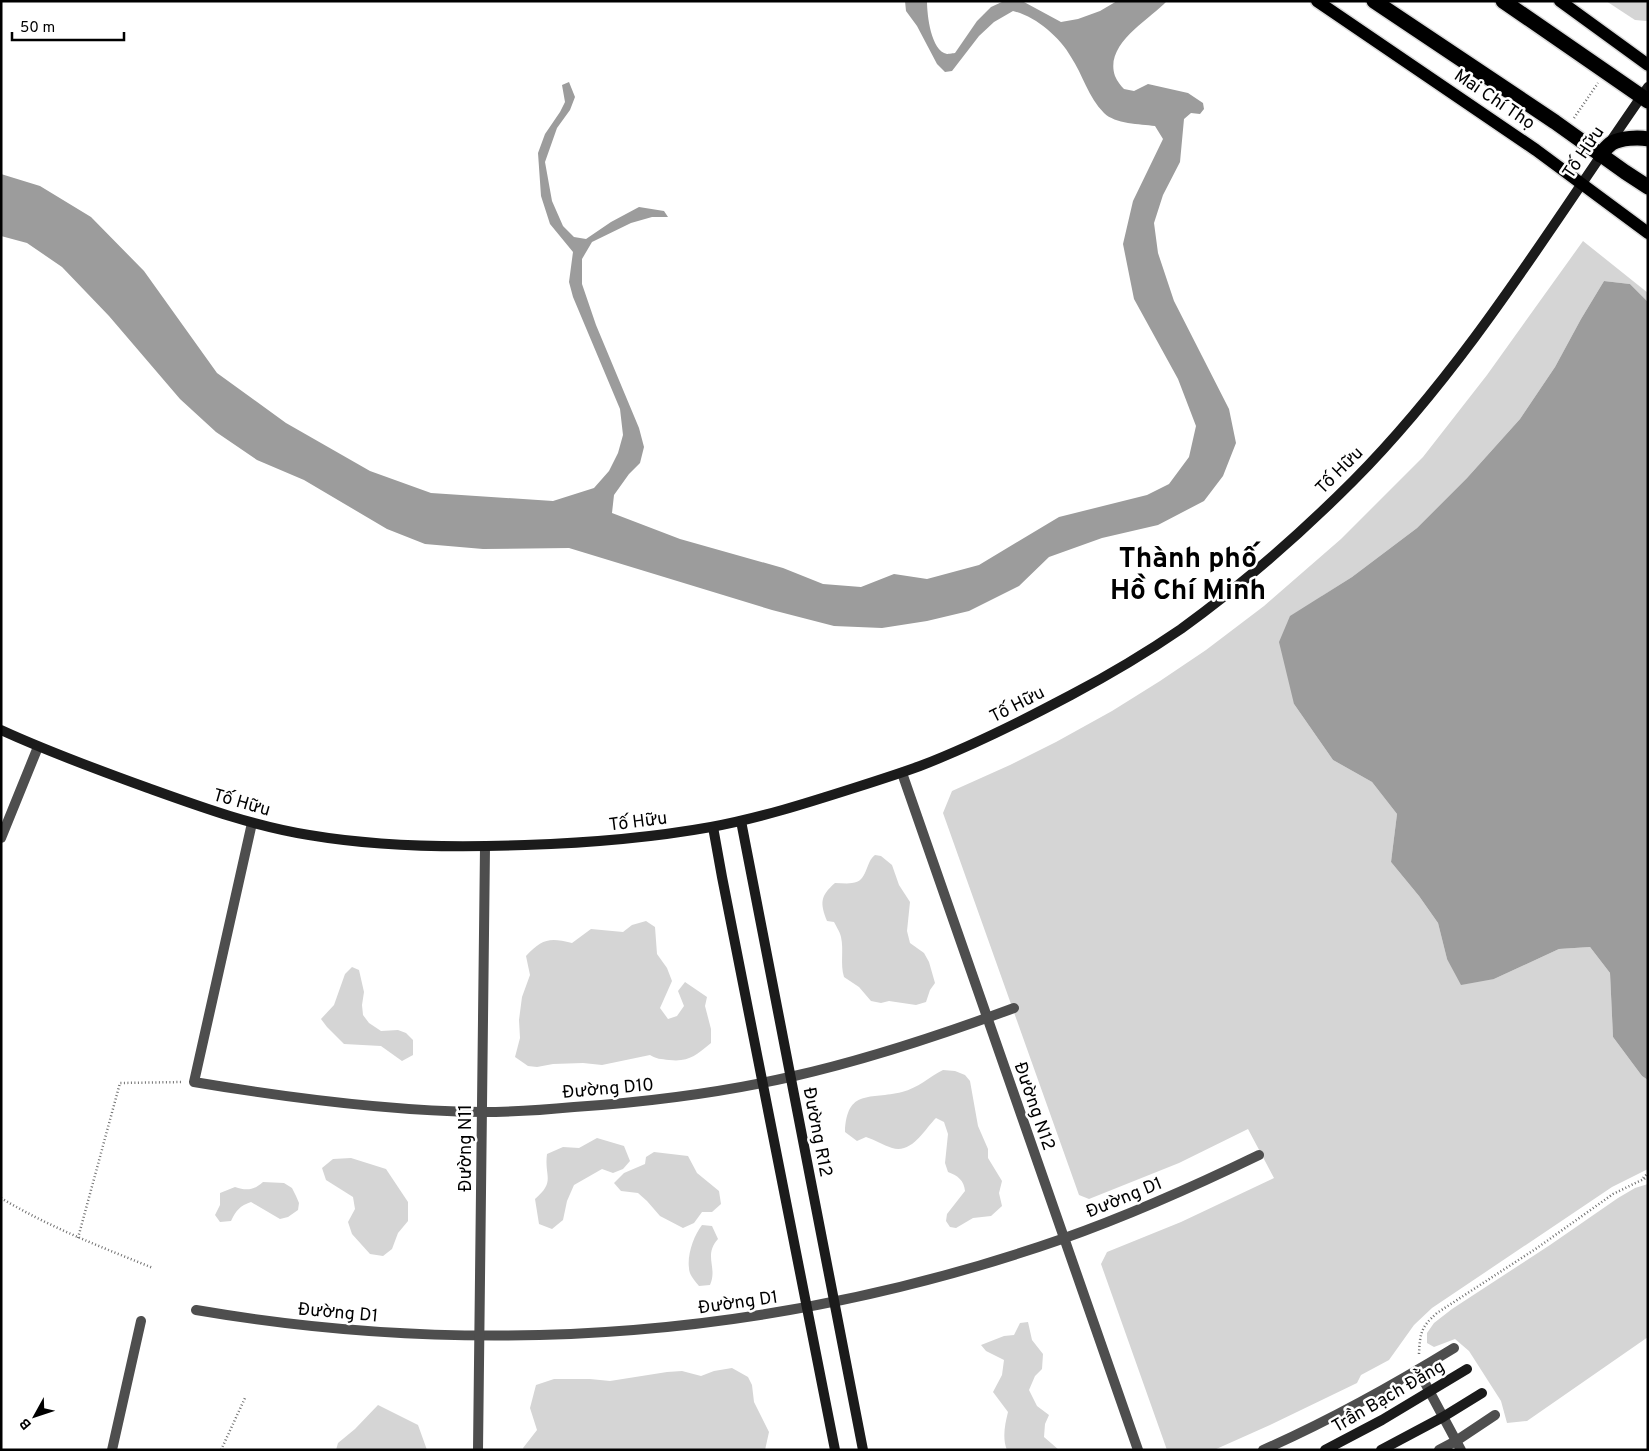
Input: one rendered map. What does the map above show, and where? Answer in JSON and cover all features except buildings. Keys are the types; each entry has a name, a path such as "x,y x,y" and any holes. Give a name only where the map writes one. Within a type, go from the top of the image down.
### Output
{"highway":[{"name":"Mai Chí Thọ","path":"1374,1 1648,186"},
{"path":"1503,1 1606,72 1646,95"},
{"path":"1600,155 1610,144 1619,141 1632,138 1648,139"}],"main road":[{"name":"Mai Chí Thọ","path":"1317,1 1536,150 1648,233"},
{"path":"1560,1 1648,65"},
{"name":"Tố Hữu","path":"38,747 68,760 194,805 252,823 305,834 362,842 485,847 581,843 663,834 741,821 776,812 902,772 957,751 1004,730 1101,678 1186,625 1262,565 1352,483 1414,416 1469,345 1582,184 1600,155 1646,95"},
{"path":"1,730 38,747"},
{"name":"Đường R12","path":"741,821 863,1450"},
{"path":"713,826 835,1450"},
{"name":"Trần Bạch Đằng","path":"1325,1450 1430,1392 1467,1369"},
{"path":"1382,1450 1443,1417 1482,1393"}],"street":[{"path":"1,838 38,747"},
{"name":"Đường N12","path":"902,772 1138,1450"},
{"path":"194,1082 252,823"},
{"name":"Đường N11","path":"478,1450 485,847"},
{"name":"Đường D10","path":"194,1082 264,1094 343,1103 481,1112 530,1111 610,1105 674,1097 791,1077 893,1049 1014,1008"},
{"name":"Đường D1","path":"196,1310 262,1321 316,1327 371,1332 480,1336 574,1335 704,1324 834,1302 923,1282 1019,1254 1157,1202 1259,1154"},
{"path":"112,1450 141,1321"},
{"path":"1263,1450 1304,1432 1418,1370 1454,1348"},
{"path":"1418,1370 1458,1445"},
{"path":"1439,1450 1458,1445 1495,1415"}],"path":[{"path":"1566,129 1606,72"},
{"path":"78,1238 120,1083 194,1082"},
{"path":"1642,1179 1648,1172"},
{"path":"1418,1370 1422,1329 1437,1313 1537,1248 1613,1194 1648,1177"},
{"path":"1,1198 31,1216 78,1238 153,1268"},
{"path":"221,1450 244,1398"}],"shaded area":[{"path":"905,1 927,1 929,23 934,40 937,46 947,54 955,53 977,21 991,7 1004,1 1024,2 1061,22 1078,19 1100,11 1117,1 1167,1 1122,43 1116,53 1113,64 1115,76 1124,89 1134,91 1148,84 1188,93 1203,103 1204,109 1200,114 1191,113 1184,119 1180,162 1163,195 1154,223 1158,253 1174,301 1229,409 1236,443 1223,476 1204,501 1158,525 1102,538 1049,557 1019,586 969,611 927,621 882,628 834,626 772,610 569,548 483,549 425,544 387,529 304,480 257,460 216,432 180,399 109,316 62,267 27,243 1,236 1,174 40,186 91,217 144,271 217,373 286,423 370,471 431,493 553,501 594,488 609,471 618,453 623,435 620,409 573,297 569,282 573,252 550,224 541,196 538,153 545,134 565,102 562,85 569,82 575,97 570,110 557,128 545,162 552,201 563,226 574,237 586,239 611,222 639,207 664,211 668,217 652,217 631,223 592,242 582,259 582,284 596,325 639,428 644,447 640,463 629,474 614,495 612,513 680,539 783,568 823,584 861,587 894,574 927,579 979,565 1059,517 1147,495 1169,484 1189,457 1196,426 1178,379 1134,299 1123,244 1133,201 1163,139 1155,126 1121,121 1104,113 1098,107 1066,49 1054,35 1030,17 1013,11 994,22 979,36 952,71 945,72 937,64 917,26 906,11"},
{"path":"1606,1 1648,1 1648,20 1635,20"},
{"path":"1583,241 1648,293 1648,302 1630,284 1604,281 1555,367 1520,419 1467,478 1417,528 1352,577 1322,596 1294,704 1333,760 1372,782 1397,814 1391,862 1438,923 1447,959 1494,979 1559,949 1590,947 1610,973 1613,1037 1642,1076 1648,1080 1648,1169 1612,1187 1432,1308 1414,1325 1389,1360 1361,1375 1357,1383 1214,1450 1167,1450 1101,1264 1107,1252 1181,1222 1274,1178 1248,1129 1179,1163 1089,1199 1079,1195 943,813 952,791 1056,742 1112,711 1206,650 1264,606 1341,539 1423,457 1487,375"},
{"path":"1604,281 1630,284 1648,302 1648,1080 1642,1076 1613,1037 1610,973 1590,947 1559,949 1494,979 1461,985 1447,959 1438,923 1391,862 1397,814 1372,782 1333,760 1294,704 1279,642 1290,616 1352,577 1417,528 1467,478 1520,419 1555,367"},
{"path":"875,855 881,856 892,865 899,885 910,902 907,931 910,943 924,953 929,962 935,983 930,990 926,1002 916,1005 889,1001 881,1003 871,1001 859,987 844,977 840,935 834,922 827,921 822,904 824,896 835,883 857,882 861,879 869,862"},
{"path":"646,921 655,927 657,954 667,968 672,981 660,1008 668,1019 677,1016 684,1006 678,991 685,982 707,997 705,1006 711,1029 711,1043 696,1055 682,1060 661,1059 650,1055 602,1065 583,1063 553,1064 537,1067 528,1066 515,1057 520,1038 519,1020 522,997 530,975 526,956 546,941 557,940 572,943 591,929 623,932 632,925"},
{"path":"352,967 359,970 364,992 363,1015 369,1023 381,1031 398,1030 406,1033 413,1040 413,1055 402,1061 381,1046 344,1044 321,1019 334,1005 345,974"},
{"path":"943,1070 955,1071 965,1075 970,1081 978,1126 988,1149 988,1158 1002,1181 999,1193 1002,1206 991,1216 973,1218 956,1228 950,1227 946,1221 947,1214 965,1191 962,1181 948,1172 945,1163 948,1134 944,1122 936,1118 917,1140 906,1148 899,1149 866,1137 857,1141 845,1132 850,1108 855,1102 862,1098 908,1090"},
{"path":"597,1138 624,1146 630,1161 623,1169 613,1173 602,1169 574,1185 567,1201 563,1220 552,1229 539,1224 535,1199 547,1183 547,1154 563,1147 579,1148"},
{"path":"654,1152 688,1156 697,1173 719,1191 721,1204 712,1212 702,1212 694,1223 683,1228 660,1216 638,1193 621,1191 614,1183 624,1173 645,1164 646,1157"},
{"path":"351,1158 386,1169 408,1202 408,1221 398,1233 392,1249 383,1256 370,1254 352,1234 348,1222 355,1209 353,1197 326,1180 322,1168 333,1159"},
{"path":"263,1182 284,1183 292,1188 299,1203 298,1210 288,1217 280,1219 251,1202 239,1209 231,1221 220,1222 215,1215 220,1205 220,1193 235,1187 250,1189 257,1187"},
{"path":"1648,1184 1648,1337 1527,1421 1507,1423 1501,1401 1469,1351 1455,1339 1434,1347 1427,1343 1427,1333 1434,1323 1452,1309 1618,1198 1635,1188"},
{"path":"702,1225 712,1226 718,1239 711,1256 713,1273 710,1285 699,1286 689,1271 689,1257 696,1234"},
{"path":"1028,1322 1032,1340 1043,1354 1042,1369 1035,1376 1029,1390 1037,1406 1049,1415 1045,1424 1044,1437 1059,1450 1007,1450 1005,1445 1004,1436 1008,1412 993,1392 1002,1375 1004,1360 986,1351 981,1345 1004,1336 1014,1335 1020,1323"},
{"path":"732,1368 748,1377 752,1385 754,1402 769,1432 765,1450 524,1450 523,1448 537,1430 530,1408 536,1385 554,1379 610,1381 682,1371 701,1376 714,1371"},
{"path":"378,1405 418,1425 427,1450 336,1450 338,1443 355,1429"}],"district":[{"name":"Thành phố Hồ Chí Minh","path":"1188,573"}]}
